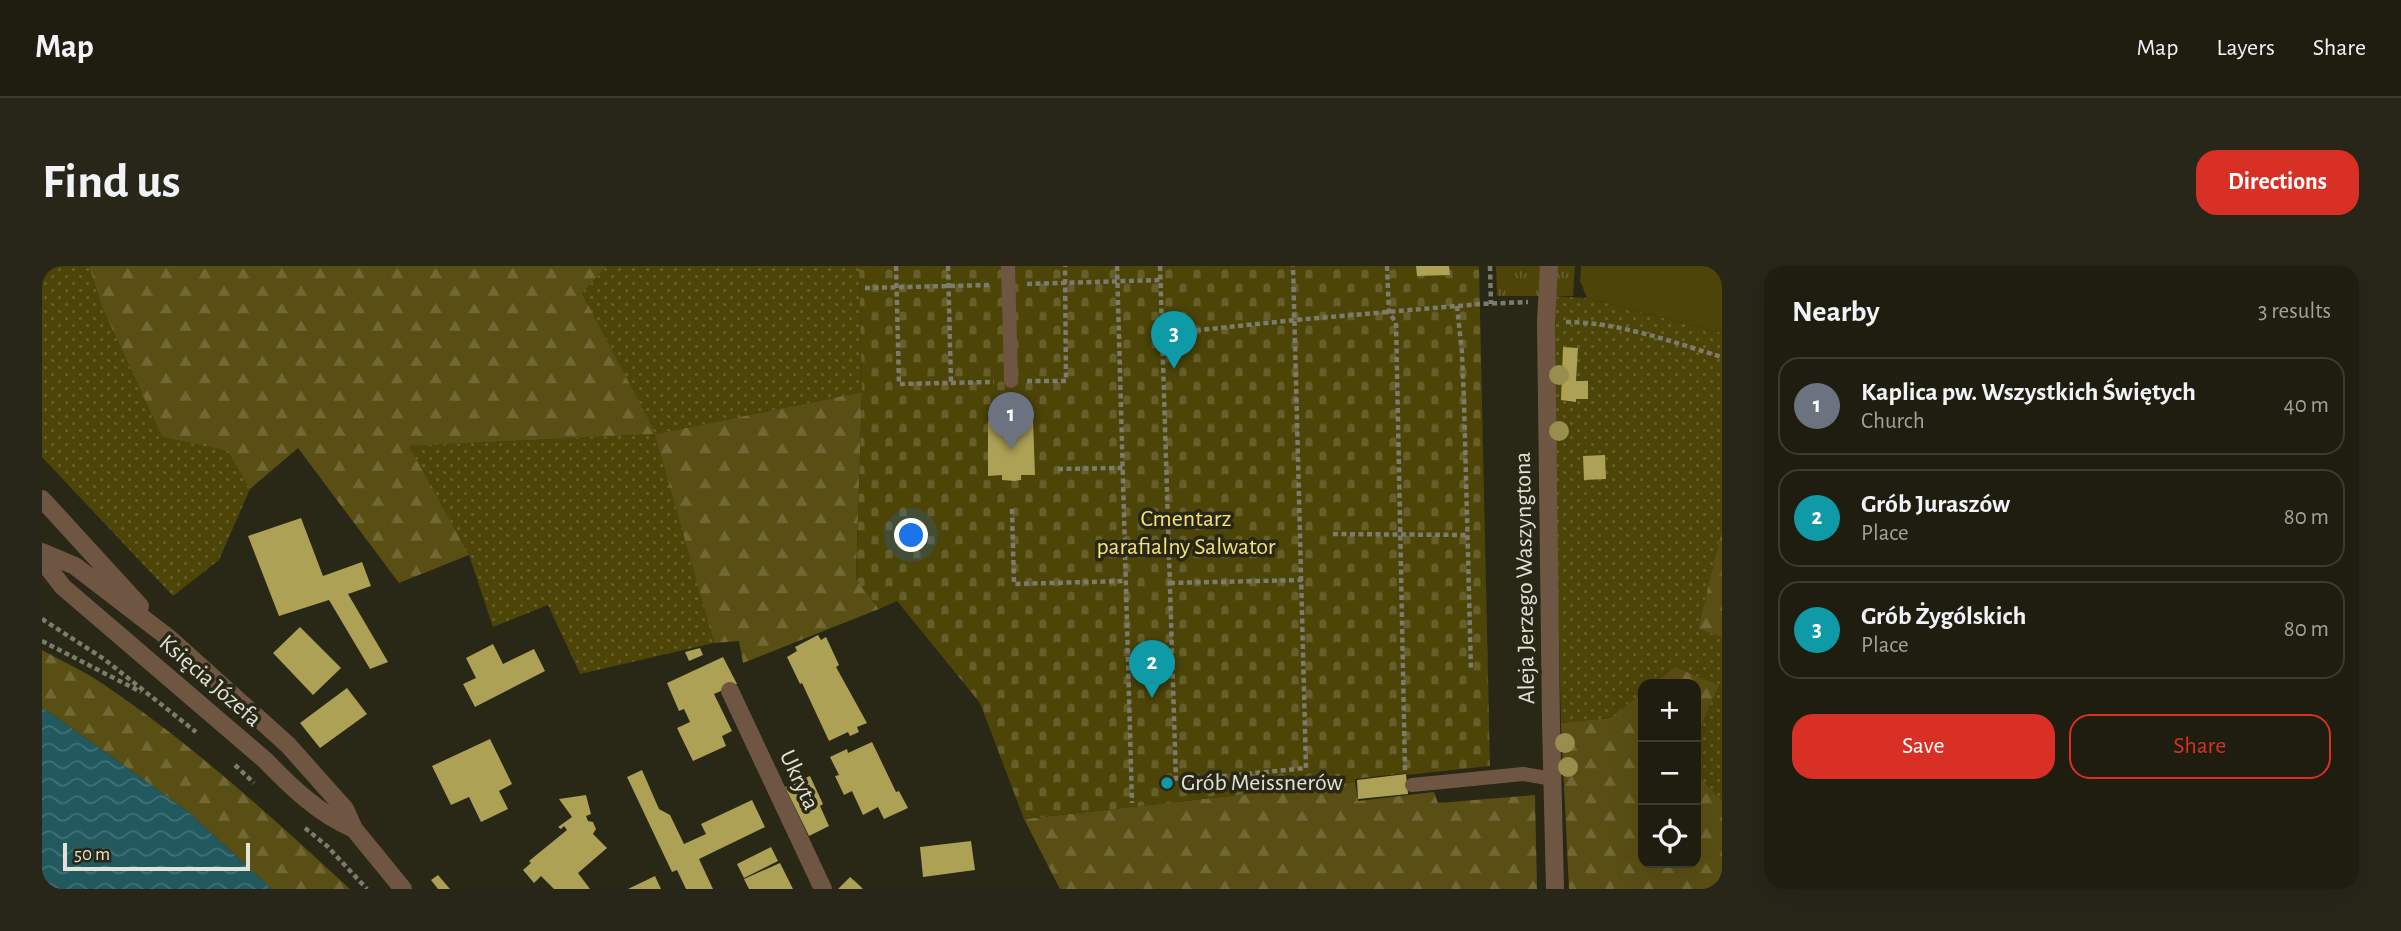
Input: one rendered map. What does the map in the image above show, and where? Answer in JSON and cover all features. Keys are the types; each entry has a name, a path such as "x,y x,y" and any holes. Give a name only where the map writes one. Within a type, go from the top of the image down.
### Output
{"street":[{"name":"Aleja Jerzego Waszyngtona","path":"1549,266 1546,322 1555,889"},
{"name":"Księcia Józefa","path":"42,499 170,639"},
{"name":"Księcia Józefa","path":"42,552 75,566 170,639 288,745 345,809 354,829 403,889"},
{"name":"Księcia Józefa","path":"42,560 63,587 265,760 289,785 334,820 354,829"},
{"name":"Ukryta","path":"730,691 823,889"}],"lane":[{"path":"1008,266 1011,382"},
{"path":"1412,785 1522,774 1553,779"}],"path":[{"path":"896,266 899,384 1066,381 1065,266"},
{"path":"948,266 951,383"},
{"path":"1117,266 1132,803"},
{"path":"1160,266 1177,781 1306,768 1293,266"},
{"path":"1387,266 1389,313 1395,322 1405,770"},
{"path":"1490,266 1491,304"},
{"path":"1162,334 1457,306 1546,302"},
{"path":"1457,306 1462,353 1471,671"},
{"path":"1546,322 1585,322 1653,336 1722,357"},
{"path":"1058,469 1123,468"},
{"path":"1012,509 1014,584 1125,581"},
{"path":"1333,534 1467,535"},
{"path":"1170,583 1301,580"},
{"path":"42,619 104,659 200,735"},
{"path":"42,641 148,695"},
{"path":"227,758 255,783"},
{"path":"295,819 327,846 367,889"}],"green space":[{"path":"42,266 89,266 102,307 162,437 229,451 250,489 219,560 173,596 42,457"},
{"path":"89,266 607,266 582,293 656,434 862,392 856,579 879,609 743,663 739,641 714,643 655,434 409,446 469,555 399,583 298,448 250,489 228,451 162,437 102,307"},
{"path":"607,266 859,266 862,392 656,434 714,643 580,674 548,605 493,627 469,555 408,446 655,434 582,293"},
{"name":"Cmentarz parafialny Salwator","path":"859,266 1479,266 1490,766 1406,773 1355,779 1355,782 1024,819 980,703 897,601 879,609 856,579 862,392"},
{"path":"1496,266 1575,266 1573,296 1497,296"},
{"path":"1581,266 1722,266 1722,333 1587,298 1580,281"},
{"path":"1551,296 1587,298 1722,333 1722,528 1698,629 1722,637 1722,800 1701,779 1701,725 1718,685 1675,667 1659,679 1638,679 1638,696 1610,718 1561,723"},
{"path":"1722,528 1722,637 1698,629"},
{"path":"42,650 96,679 168,731 261,808 350,889 272,889 186,810 42,707"},
{"path":"1675,667 1719,685 1701,726 1701,679 1659,679"},
{"path":"1638,696 1638,868 1701,868 1701,779 1722,800 1722,889 1569,889 1561,723 1610,718"},
{"path":"1355,782 1358,801 1434,792 1438,803 1535,795 1537,889 1060,889 1024,819"}],"water":[{"path":"42,707 186,810 272,889 42,889"}],"building":[{"path":"1416,266 1449,266 1450,275 1417,276"},
{"path":"1563,347 1578,348 1576,381 1588,381 1588,399 1576,399 1576,402 1561,400"},
{"path":"1033,419 1035,475 1021,475 1021,480 1015,481 1002,480 1002,475 988,476 988,420 1000,423 1000,426 1021,426 1020,422"},
{"path":"1605,455 1606,479 1584,480 1583,456"},
{"path":"301,518 323,576 362,562 371,586 348,594 388,662 370,669 329,600 279,616 248,536"},
{"path":"300,627 341,668 313,695 273,653"},
{"path":"818,635 821,640 826,637 839,665 836,667 867,723 857,727 859,732 850,736 848,732 829,741 787,657 797,651 795,647"},
{"path":"493,644 503,664 534,649 545,671 475,707 463,684 476,678 466,658"},
{"path":"700,648 703,655 689,661 685,652"},
{"path":"723,657 737,684 714,694 732,731 722,736 726,746 693,761 677,728 690,722 684,709 679,711 667,683"},
{"path":"347,688 367,714 320,748 300,723"},
{"path":"490,739 512,784 499,791 508,809 481,822 469,797 451,805 432,766"},
{"path":"872,742 896,792 899,791 908,808 884,819 878,807 863,815 852,791 844,795 835,776 839,775 830,757 847,749 848,753"},
{"path":"642,770 659,809 670,815 684,844 706,834 701,824 752,800 765,827 699,859 713,889 686,889 677,870 672,872 627,777"},
{"path":"1406,774 1408,794 1358,799 1357,780"},
{"path":"810,776 823,804 820,806 829,826 809,836 785,787"},
{"path":"586,795 591,814 586,816 596,829 593,834 607,848 578,873 590,889 554,889 541,876 534,883 523,870 531,863 529,861 567,830 564,826 561,829 558,827 572,817 559,799"},
{"path":"971,841 975,870 923,877 920,847"},
{"path":"771,847 778,861 744,878 737,864"},
{"path":"780,863 793,889 749,889 744,879"},
{"path":"438,875 450,889 438,889 431,880"},
{"path":"655,876 661,889 628,889"},
{"path":"850,877 858,884 863,889 838,889"}],"place":[{"name":"Grób Żygólskich","path":"1174,369"},
{"name":"Kaplica pw. Wszystkich Świętych","path":"1011,450"},
{"name":"Grób Juraszów","path":"1152,698"},
{"name":"Grób Meissnerów","path":"1167,783"}]}
